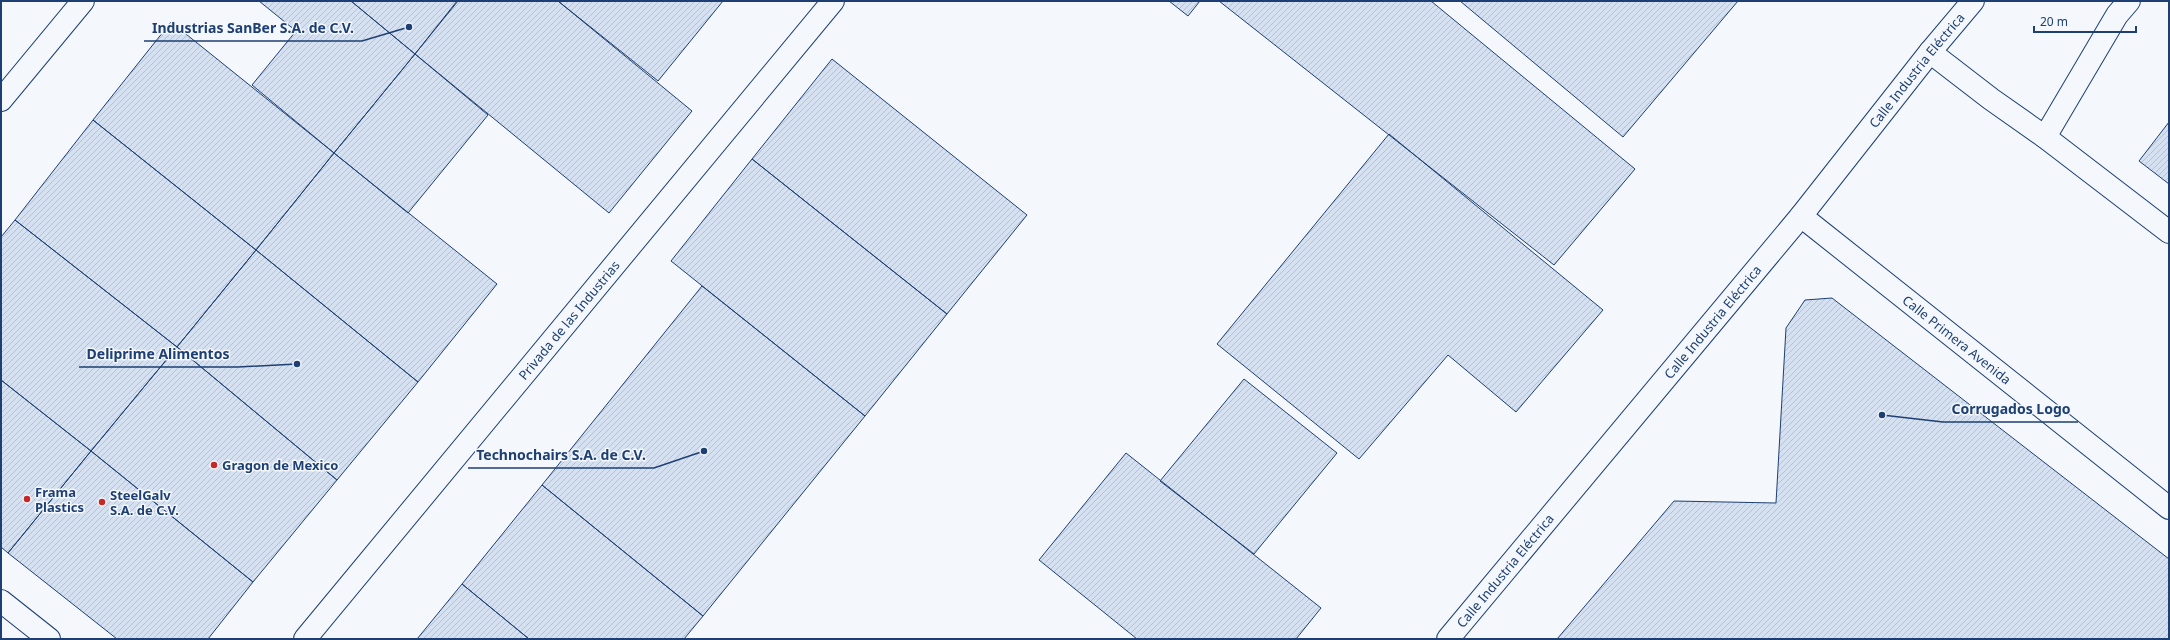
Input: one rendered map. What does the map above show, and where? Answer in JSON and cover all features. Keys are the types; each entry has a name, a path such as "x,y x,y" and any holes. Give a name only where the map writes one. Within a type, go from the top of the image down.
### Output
{"street":[{"path":"1,100 83,1"},
{"name":"Privada de las Industrias","path":"305,639 833,1"},
{"name":"Calle Industria Eléctrica","path":"1448,639 1801,216 1930,52 1973,1"},
{"path":"2045,137 2117,15 2129,1"},
{"path":"1930,52 1991,99 2045,137 2169,232"},
{"name":"Calle Primera Avenida","path":"1801,216 2169,508"},
{"path":"1,601 49,639"}],"building":[{"path":"259,1 351,1 415,54 334,153 252,85 296,31"},
{"path":"351,1 457,1 415,54"},
{"path":"458,1 558,1 692,111 609,213 415,54"},
{"path":"558,1 723,1 658,81"},
{"path":"1169,1 1200,1 1188,16"},
{"path":"1219,1 1431,1 1635,169 1554,265"},
{"path":"1460,1 1738,1 1623,137"},
{"path":"171,22 334,153 256,250 93,120"},
{"path":"415,54 488,115 408,213 334,153"},
{"path":"832,59 1027,215 947,314 752,159"},
{"path":"93,120 256,250 177,347 15,220"},
{"path":"2169,122 2169,184 2139,161"},
{"path":"1389,134 1603,310 1516,412 1448,355 1359,459 1217,344"},
{"path":"334,153 497,284 418,382 256,250"},
{"path":"752,159 947,314 865,416 671,261"},
{"path":"15,220 177,347 91,451 1,380 1,237"},
{"path":"256,250 418,382 337,480 177,347"},
{"path":"702,286 865,416 703,616 542,485"},
{"path":"1832,298 2169,559 2169,639 1557,639 1674,501 1776,503 1786,328 1805,300"},
{"name":"Gragon de Mexico","path":"177,347 337,480 253,582 91,451"},
{"path":"1244,379 1337,453 1254,554 1160,481"},
{"name":"Frama Plastics","path":"1,380 91,451 8,553 1,547"},
{"name":"SteelGalv S.A. de C.V.","path":"91,451 253,582 208,639 117,639 8,553"},
{"path":"1126,453 1321,608 1296,639 1137,639 1039,560"},
{"path":"542,485 703,616 684,639 529,639 462,584"},
{"path":"462,584 529,639 417,639"}],"place":[{"name":"Industrias SanBer S.A. de C.V.","path":"409,27"},
{"name":"Deliprime Alimentos","path":"297,364"},
{"name":"Corrugados Logo","path":"1882,415"},
{"name":"Technochairs S.A. de C.V.","path":"704,451"},
{"name":"Gragon de Mexico","path":"214,465"},
{"name":"Frama Plastics","path":"27,499"},
{"name":"SteelGalv S.A. de C.V.","path":"102,502"}]}
